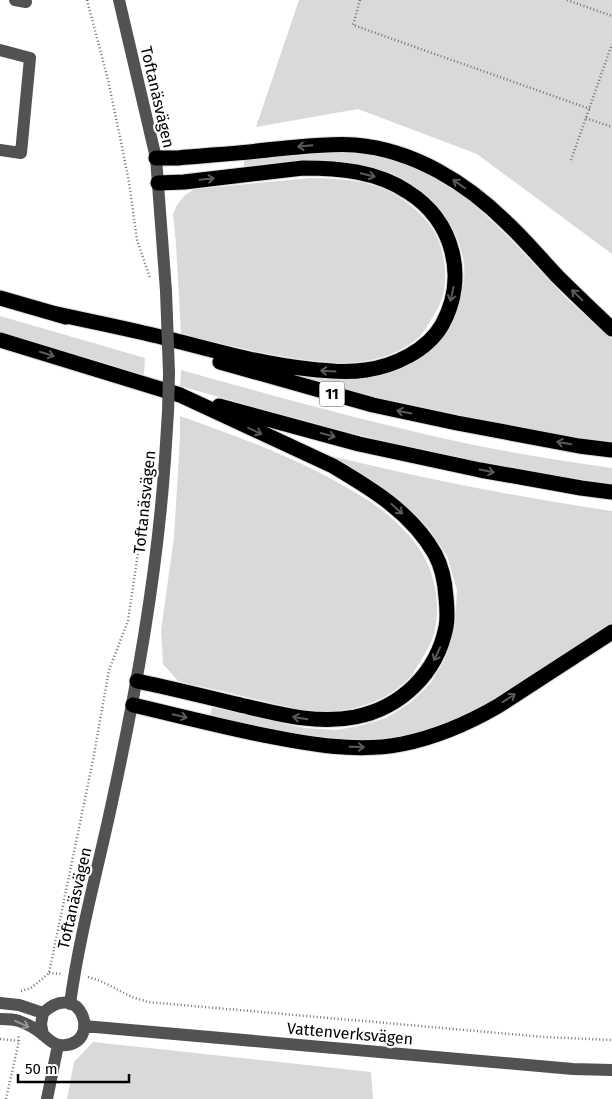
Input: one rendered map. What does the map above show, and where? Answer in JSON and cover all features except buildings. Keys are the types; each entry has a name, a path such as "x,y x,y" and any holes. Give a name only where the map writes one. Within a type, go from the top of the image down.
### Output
{"highway":[{"path":"156,158 178,158 309,146 356,145 378,148 414,158 452,179 506,222 558,277 612,328"},
{"path":"58,314 137,331 235,356 273,364 324,371 366,370 379,368 402,360 417,351 441,326 454,291 454,254 438,220 426,206 409,192 391,182 370,175 344,170 303,168 194,181 158,183"},
{"name":"11","path":"0,298 374,405 457,423 579,446 612,450"},
{"path":"0,340 180,395 368,446 480,470 612,492"},
{"path":"137,681 307,719 333,720 353,718 373,713 395,702 411,689 425,674 435,659 446,626 447,609 444,580 435,554 420,532 393,505 333,466 180,395"},
{"path":"133,705 245,731 313,744 359,747 401,744 446,732 498,706 612,632"}],"street":[{"path":"15,0 26,2 25,0"},
{"name":"Toftanäsvägen","path":"70,1004 74,974 137,681 164,482 168,412 169,372 166,291 156,158 119,0"},
{"path":"0,50 30,58 21,153 0,150"},
{"path":"0,1019 17,1020 43,1035 52,1043 66,1045 77,1041 82,1035 84,1026 83,1015 70,1004 63,1002 55,1004 43,1013 41,1024 43,1035"},
{"path":"0,1003 19,1005 43,1013"},
{"name":"Vattenverksvägen","path":"84,1026 573,1069 612,1070"},
{"path":"47,1099 58,1045"}],"path":[{"path":"87,0 108,80 120,137 129,182 137,240 151,279"},
{"path":"360,0 353,25 590,109"},
{"path":"567,0 612,16"},
{"path":"571,160 612,44"},
{"path":"586,118 612,127"},
{"path":"14,990 21,991 32,988 49,973 110,670 128,621 150,454"},
{"path":"49,973 74,974 95,979 148,1002 544,1037 612,1040"},
{"path":"19,1005 21,991"},
{"path":"6,1099 18,1041 17,1020"},
{"path":"0,1039 18,1041"}],"shaded area":[{"path":"299,0 612,0 612,254 477,154 358,109 256,127"},
{"path":"329,153 355,153 387,158 423,171 445,184 466,198 504,232 569,301 612,339 612,444 511,426 374,397 297,376 338,379 366,377 392,371 416,360 434,345 448,327 458,306 464,283 464,264 461,250 450,224 442,212 422,192 398,177 380,170 342,162 302,162 244,167 244,160"},
{"path":"311,178 354,181 386,190 412,206 422,215 434,231 443,255 444,290 439,306 421,335 404,348 387,356 367,361 341,363 276,355 181,334 173,214 184,196 194,189"},
{"path":"0,316 145,358 144,375 0,332"},
{"path":"181,370 417,432 511,452 612,468 612,484 465,459 311,422 180,386"},
{"path":"180,416 265,448 326,476 382,510 413,540 431,572 436,592 437,614 434,634 429,647 417,667 401,686 384,697 366,705 327,712 288,707 178,681 163,664 161,631 174,537"},
{"path":"327,455 540,500 612,511 612,623 524,681 478,708 455,720 411,735 367,740 345,740 277,730 210,716 212,707 304,728 336,730 359,726 386,718 410,703 430,684 445,659 455,626 457,590 447,556 428,528 401,501"},
{"path":"93,1042 371,1072 373,1099 67,1099 74,1062"}]}
